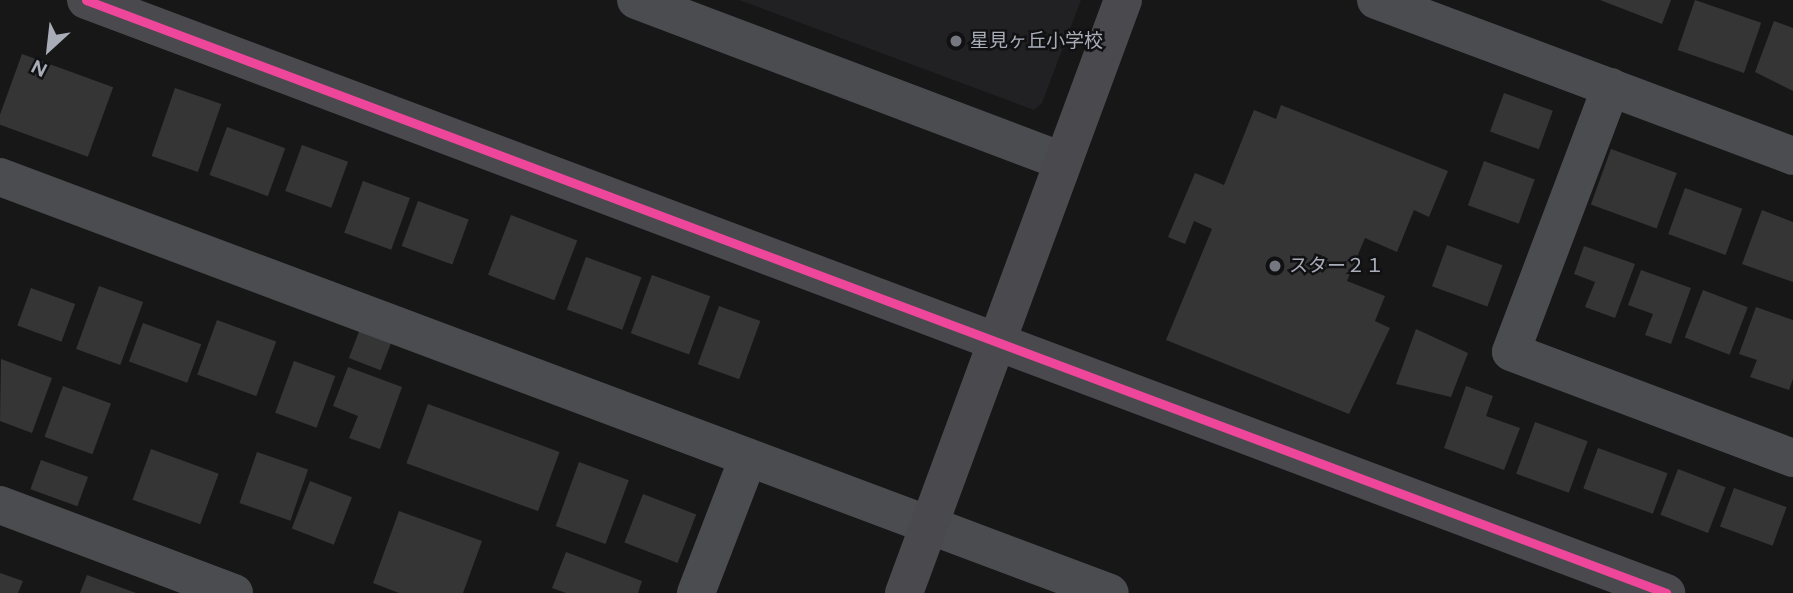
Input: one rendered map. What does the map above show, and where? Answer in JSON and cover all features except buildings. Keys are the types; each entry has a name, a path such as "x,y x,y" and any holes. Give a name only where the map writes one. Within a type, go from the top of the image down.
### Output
{"street":[{"path":"86,0 1665,593"},
{"path":"636,0 1061,161"},
{"path":"904,593 1122,0"},
{"path":"1376,0 1793,156"},
{"path":"1611,88 1511,352 1793,458"},
{"path":"0,177 1110,593"},
{"path":"696,593 748,458"},
{"path":"0,505 234,593"}],"shaded area":[{"name":"星見ヶ丘小学校","path":"739,0 1081,0 1042,103 1034,110"}],"cycle path":[{"path":"86,0 1666,593"}],"place":[{"name":"星見ヶ丘小学校","path":"956,41"},
{"name":"スター２１","path":"1275,266"}]}
